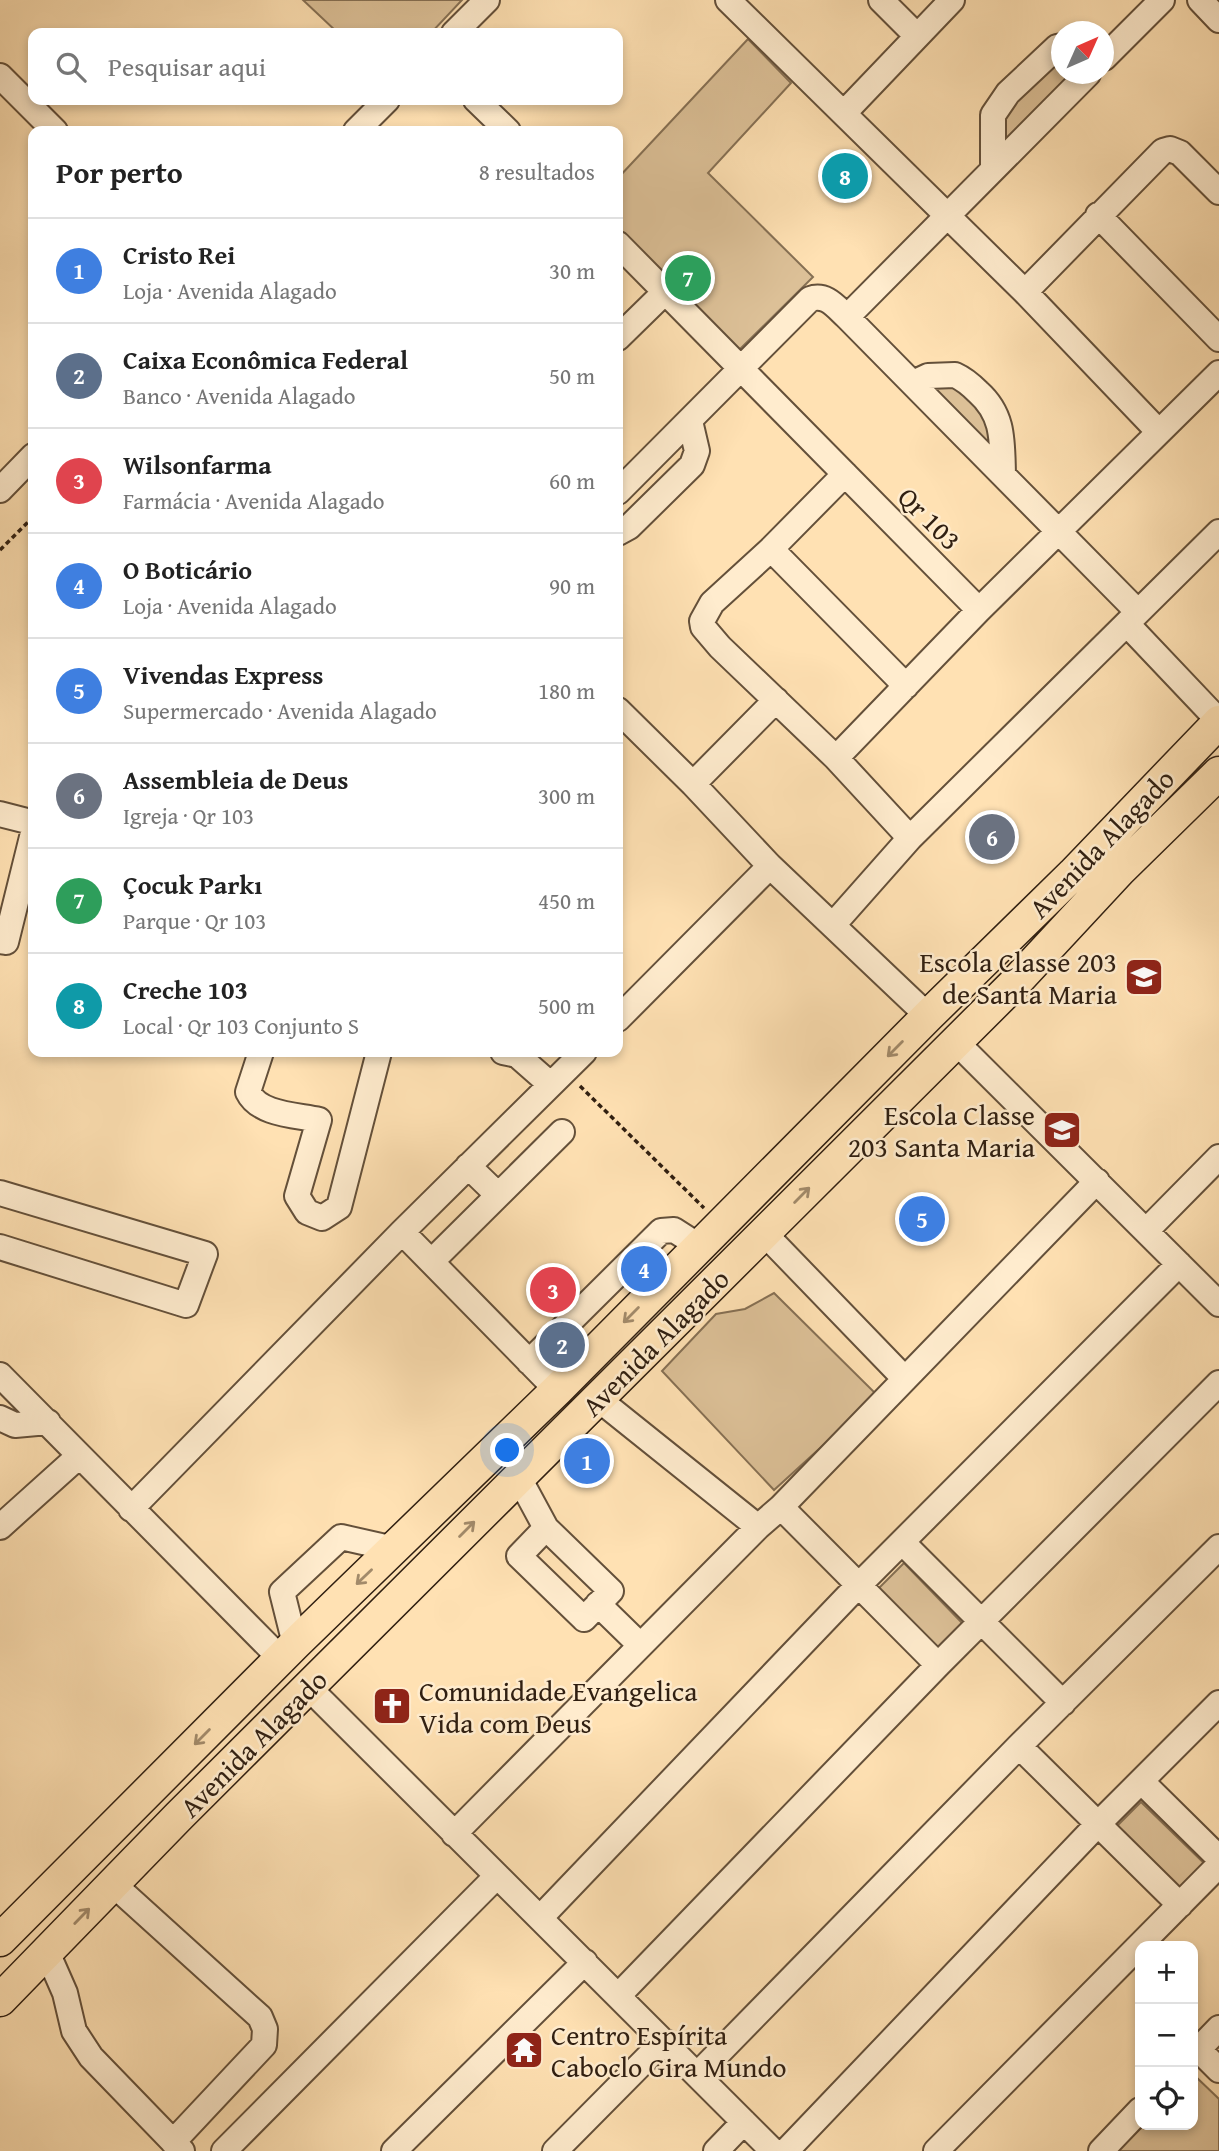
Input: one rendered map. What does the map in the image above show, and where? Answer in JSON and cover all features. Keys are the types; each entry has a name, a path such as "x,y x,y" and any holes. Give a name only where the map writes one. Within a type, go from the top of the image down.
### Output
{"main road":[{"name":"Avenida Alagado","path":"0,1940 288,1652 557,1390 928,1016 1073,874 1219,722"},
{"path":"1119,871 1107,865 1105,856 1164,798 1170,772"},
{"name":"Avenida Alagado","path":"0,2000 597,1398 1013,985 1119,871 1219,773"},
{"path":"1013,985 1034,953 1092,892 1085,882 1073,874"},
{"path":"504,1440 519,1478"},
{"path":"357,1639 371,1615 423,1564 420,1551 398,1545"}],"street":[{"path":"459,28 487,0"},
{"path":"728,0 1025,292 1158,431"},
{"path":"881,0 917,36"},
{"path":"844,113 952,0"},
{"path":"1114,43 1162,0"},
{"path":"1199,0 1219,19"},
{"path":"993,168 993,115 1008,93 1051,53"},
{"path":"0,76 28,104"},
{"path":"847,317 1078,84"},
{"path":"29,105 50,126"},
{"path":"361,126 382,105"},
{"path":"481,105 503,126"},
{"path":"1025,292 1156,156 1170,149 1180,153 1219,192"},
{"path":"1098,215 1219,339"},
{"name":"Qr 103","path":"623,249 979,610"},
{"path":"623,333 665,292"},
{"path":"623,487 810,299 816,297 828,300 1057,531 1219,722"},
{"path":"836,758 1057,531 1219,373"},
{"path":"912,383 928,376 956,375 988,401 999,422 1003,474"},
{"path":"623,530 692,465 696,451 690,421"},
{"path":"0,490 28,461"},
{"path":"845,474 771,549 712,603 702,621 720,647 836,758 910,838"},
{"path":"833,925 910,838 1219,532"},
{"path":"771,549 906,686"},
{"path":"693,784 776,700"},
{"path":"623,715 770,866 928,1016"},
{"path":"0,814 28,821"},
{"path":"0,941 5,942 28,852"},
{"path":"623,1014 770,866"},
{"path":"956,1042 1219,1304"},
{"path":"259,1057 248,1092 252,1099 260,1107 319,1120 297,1196 307,1212 322,1219 339,1207 378,1057"},
{"path":"520,1057 557,1078"},
{"path":"131,1509 402,1232 579,1057"},
{"path":"432,1261 562,1132"},
{"path":"1146,1231 1219,1157"},
{"path":"468,1166 498,1195"},
{"path":"454,1834 758,1527 781,1507 1097,1181"},
{"path":"0,1194 205,1254 186,1305 0,1247"},
{"path":"529,1362 661,1231 710,1235"},
{"path":"402,1232 557,1390"},
{"path":"764,1233 905,1379"},
{"path":"540,1918 858,1586 1180,1264"},
{"path":"0,1375 131,1509 288,1652"},
{"path":"619,1995 981,1621 1219,1383"},
{"path":"597,1398 758,1527"},
{"path":"0,1418 15,1425 48,1422"},
{"path":"0,1527 79,1456"},
{"path":"519,1478 546,1528 611,1591 584,1619 519,1556 546,1528"},
{"path":"781,1507 938,1665"},
{"path":"288,1652 282,1592 341,1537 398,1545"},
{"path":"902,1542 1063,1703"},
{"path":"698,2074 1219,1547"},
{"path":"598,1604 640,1645"},
{"path":"310,1689 774,2151"},
{"path":"786,2151 1098,1824 1219,1703"},
{"path":"1020,1746 1180,1905"},
{"path":"1142,1781 1219,1858"},
{"path":"936,2151 1219,1865"},
{"path":"224,2151 496,1877"},
{"path":"47,1952 65,1993 74,2031 91,2057 178,2146 264,2045 265,2029 260,2017 113,1884"},
{"path":"394,2151 585,1962"},
{"path":"1198,2049 1219,2028"},
{"path":"555,2151 664,2041"},
{"path":"1198,2054 1219,2070"},
{"path":"1101,2151 1135,2115"},
{"path":"716,2151 744,2122"}],"path":[{"path":"0,550 28,522"},
{"path":"557,1078 710,1235"}],"shaded area":[{"path":"303,0 462,0 436,28 333,28"},
{"path":"748,39 791,83 708,173 813,277 737,352 623,238 623,173"},
{"path":"1051,60 1051,84 1068,84 994,155 997,114"},
{"path":"960,384 989,412 997,464 919,385"},
{"path":"774,1293 875,1393 841,1429 774,1490 662,1371 716,1314 745,1309"},
{"path":"904,1563 966,1627 937,1656 874,1593"},
{"path":"1141,1802 1209,1868 1178,1898 1111,1832"},
{"path":"1198,2079 1219,2099 1219,2151 1118,2151 1139,2130 1198,2130"}],"place":[{"name":"Creche 103","path":"845,176"},
{"name":"Çocuk Parkı","path":"688,278"},
{"name":"Assembleia de Deus","path":"992,837"},
{"name":"Escola Classe 203 de Santa Maria","path":"1144,977"},
{"name":"Escola Classe 203 Santa Maria","path":"1062,1130"},
{"name":"Vivendas Express","path":"922,1219"},
{"name":"O Boticário","path":"644,1269"},
{"name":"Wilsonfarma","path":"553,1290"},
{"name":"Caixa Econômica Federal","path":"562,1345"},
{"name":"Cristo Rei","path":"587,1461"},
{"name":"Comunidade Evangelica Vida com Deus","path":"392,1706"},
{"name":"Centro Espírita Caboclo Gira Mundo","path":"524,2050"}]}
